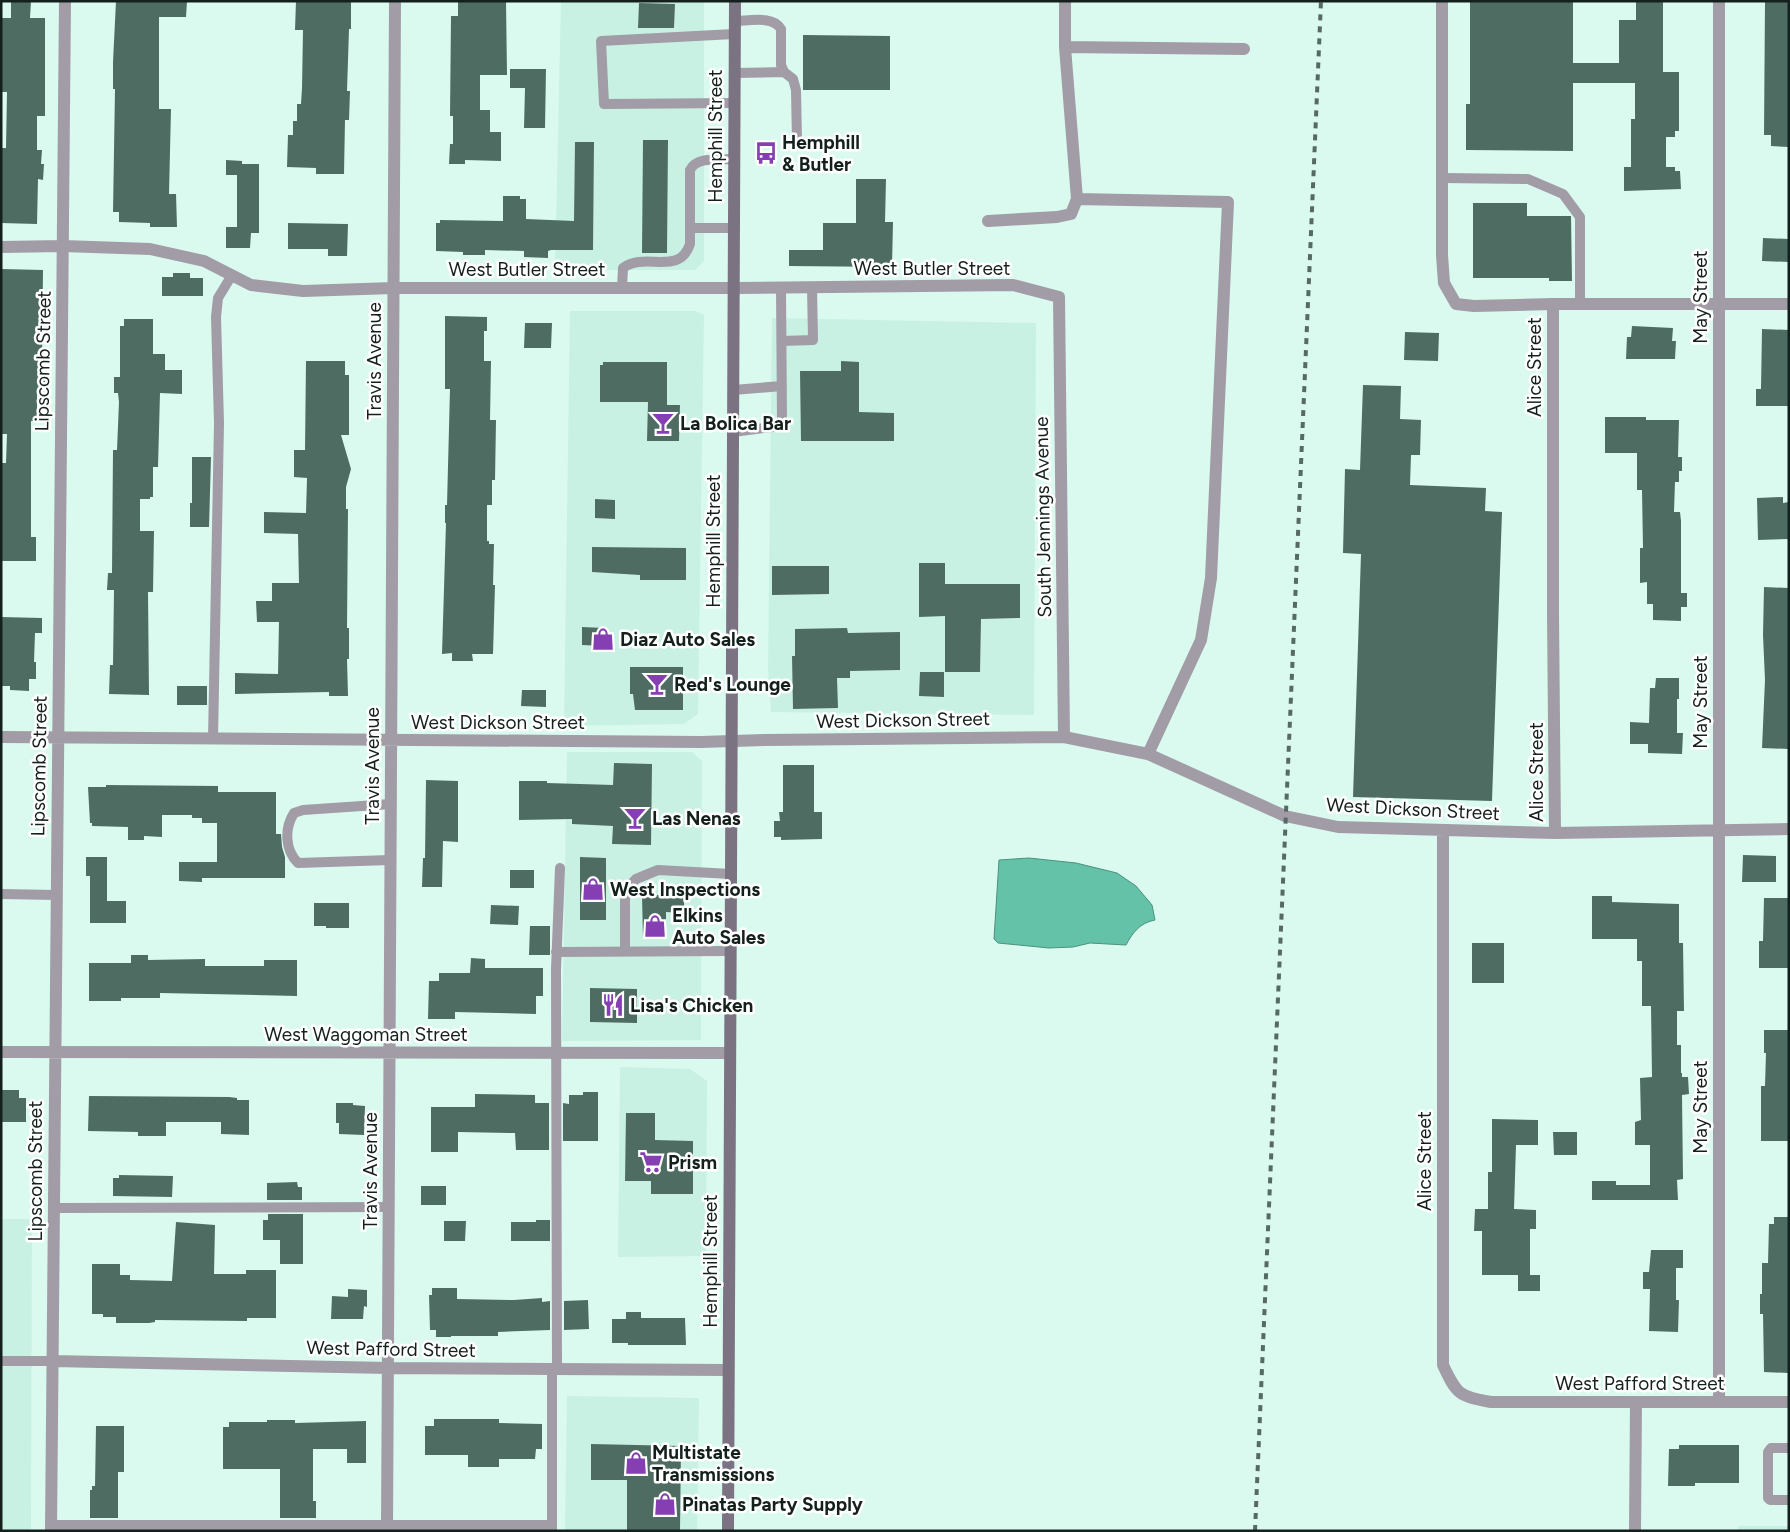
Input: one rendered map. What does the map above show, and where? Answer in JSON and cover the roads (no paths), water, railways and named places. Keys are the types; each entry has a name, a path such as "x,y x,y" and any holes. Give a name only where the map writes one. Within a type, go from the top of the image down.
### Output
{"main road":[{"name":"Hemphill Street","path":"728,1531 734,1"}],"street":[{"name":"Lipscomb Street","path":"51,1528 65,1"},
{"name":"Travis Avenue","path":"387,1528 395,1"},
{"path":"988,221 1057,217 1070,214 1077,198 1065,47 1065,1"},
{"name":"Alice Street","path":"1442,1 1442,255 1444,283 1456,304 1474,306 1553,304 1555,833"},
{"name":"May Street","path":"1719,1 1719,1402"},
{"path":"1065,47 1244,49"},
{"path":"1077,198 1228,202 1211,578 1201,640 1148,754"},
{"name":"West Butler Street","path":"1,247 62,246 150,249 204,260 251,285 304,291 393,288 733,288 1014,285 1060,297"},
{"name":"South Jennings Avenue","path":"1060,297 1064,737"},
{"path":"1553,304 1789,304"},
{"name":"West Dickson Street","path":"1,737 691,742 1064,737 1148,754 1285,816 1338,828 1555,833 1789,829"},
{"name":"Alice Street","path":"1443,831 1443,1365 1452,1386 1466,1397 1491,1402"},
{"name":"West Waggoman Street","path":"1,1052 730,1053"},
{"name":"West Pafford Street","path":"52,1361 388,1368 728,1370"},
{"name":"West Pafford Street","path":"1491,1402 1789,1402"},
{"path":"1635,1531 1636,1402"}],"lane":[{"path":"734,21 772,21 778,24 781,29 781,65 784,72 793,79 796,90 797,142"},
{"path":"734,34 601,41 604,104 734,103"},
{"path":"734,72 784,72"},
{"path":"622,288 623,268 628,264 636,262 670,262 680,260 687,253 690,244 690,170 693,165 699,161 734,159"},
{"path":"1442,178 1528,179 1563,194 1580,217 1580,304"},
{"path":"690,228 734,228"},
{"path":"213,739 219,423 216,317 218,298 232,275"},
{"path":"732,432 780,426 782,422 781,287"},
{"path":"782,342 813,340 812,287"},
{"path":"733,390 782,386"},
{"path":"390,804 303,810 294,813 288,830 288,846 291,856 298,863 390,860"},
{"path":"51,1528 552,1528 557,1053 556,952 560,868"},
{"path":"626,950 626,897 628,887 636,879 658,870 731,874"},
{"path":"1,894 57,895"},
{"path":"556,952 626,950 730,951"},
{"path":"54,1208 388,1207"},
{"path":"1,1361 52,1361"},
{"path":"1789,1448 1771,1448 1768,1452 1768,1498 1770,1500 1789,1500"}],"railway":[{"path":"1255,1531 1321,1"}],"place":[{"name":"Hemphill & Butler","path":"766,153"},
{"name":"La Bolica Bar","path":"663,423"},
{"name":"Diaz Auto Sales","path":"603,639"},
{"name":"Red's Lounge","path":"657,684"},
{"name":"Las Nenas","path":"635,818"},
{"name":"West Inspections","path":"593,889"},
{"name":"Elkins Auto Sales","path":"655,926"},
{"name":"Lisa's Chicken","path":"613,1005"},
{"name":"Prism","path":"651,1162"},
{"name":"Multistate Transmissions","path":"636,1463"},
{"name":"Pinatas Party Supply","path":"665,1504"}]}
